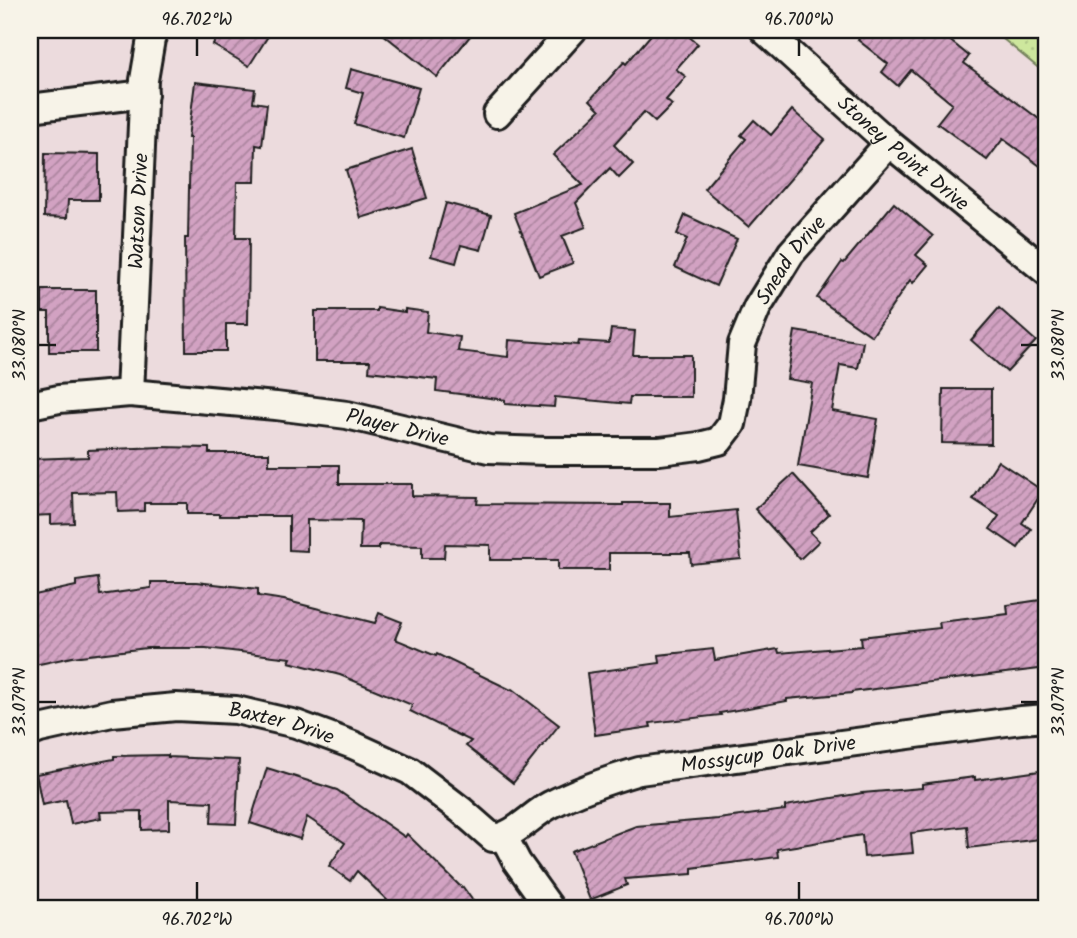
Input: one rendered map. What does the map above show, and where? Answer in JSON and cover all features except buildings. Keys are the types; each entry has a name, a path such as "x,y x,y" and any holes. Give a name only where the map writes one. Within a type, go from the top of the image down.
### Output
{"street":[{"name":"Watson Drive","path":"130,393 144,80 155,30"},
{"path":"496,114 573,30"},
{"name":"Stoney Point Drive","path":"764,30 889,143 1047,272"},
{"path":"30,108 144,94"},
{"name":"Snead Drive","path":"737,398 742,344 757,308 791,253 889,143"},
{"name":"Player Drive","path":"30,405 59,399 130,393 347,415 489,449 546,452 660,451 719,441 732,424 737,398"},
{"name":"Baxter Drive","path":"30,733 112,713 176,707 236,710 296,724 353,745 410,771 494,838 504,837"},
{"name":"Mossycup Oak Drive","path":"504,837 548,806 595,784 639,771 1047,718"},
{"path":"504,837 517,862 550,908"}],"green space":[{"path":"992,30 1047,30 1047,75"}]}
